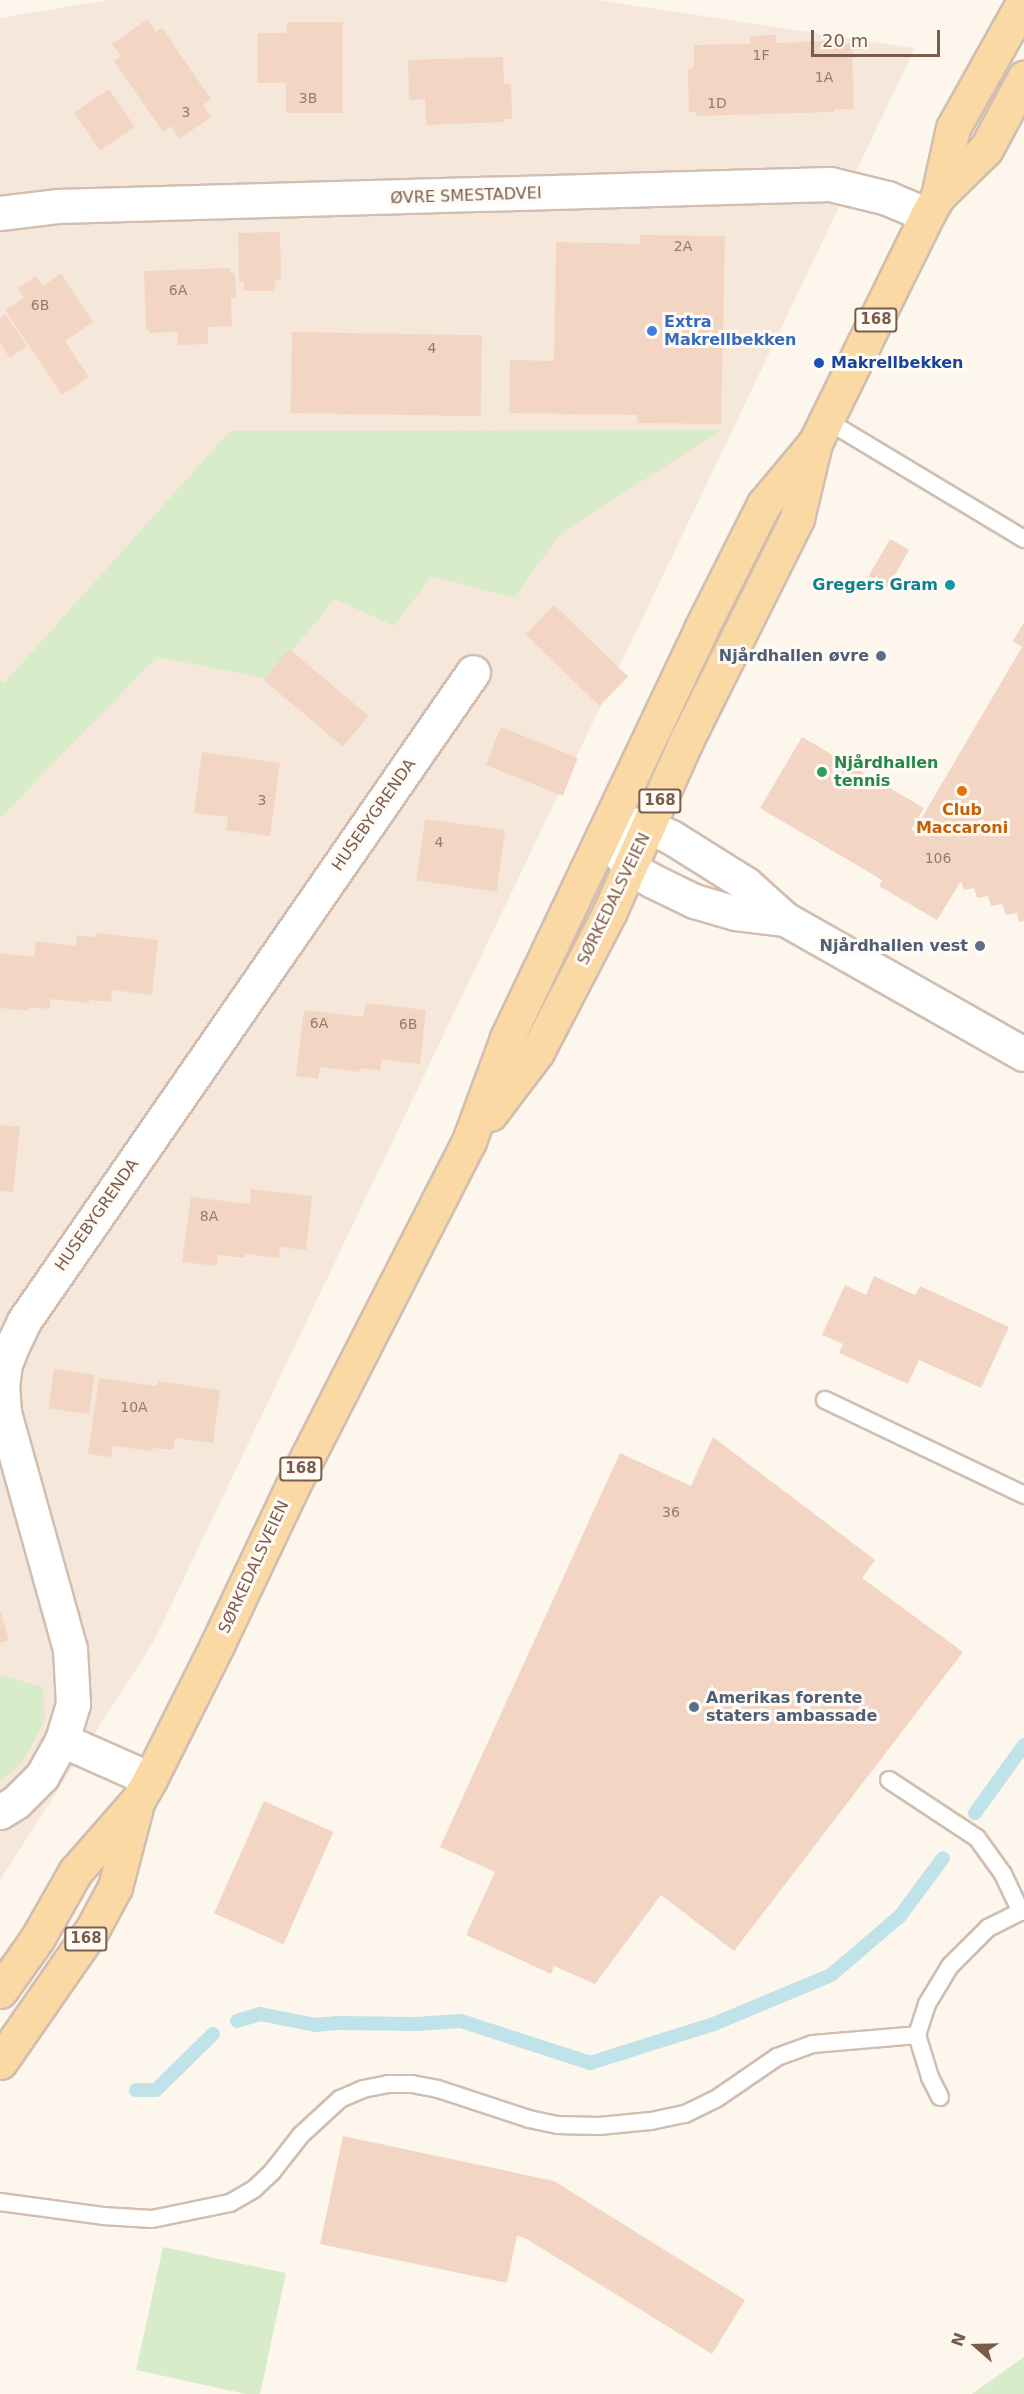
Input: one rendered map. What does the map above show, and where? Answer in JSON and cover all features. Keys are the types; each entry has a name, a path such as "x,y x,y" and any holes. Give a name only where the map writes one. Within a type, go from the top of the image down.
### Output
{"main road":[{"name":"SØRKEDALSVEIEN","path":"469,1141 537,1052 630,868 686,741 797,518 821,432 932,206 953,128 1024,1"},
{"name":"SØRKEDALSVEIEN","path":"932,206 986,149 1024,78"},
{"name":"SØRKEDALSVEIEN","path":"0,2062 93,1928 115,1887 144,1789 297,1477 469,1141 507,1038 607,830 655,722 764,504 821,432"},
{"name":"SØRKEDALSVEIEN","path":"0,1991 36,1939 75,1872 144,1789"}],"street":[{"name":"ØVRE SMESTADVEI","path":"0,213 57,206 830,184 932,206"},
{"name":"HUSEBYGRENDA","path":"0,1812 16,1802 42,1776 62,1740 73,1704 70,1648 4,1413 2,1387 5,1364 24,1321 473,672"},
{"path":"785,919 735,913 694,900 630,868 616,849 607,830 629,824 649,826 714,862 746,884 785,919 1024,1054"},
{"path":"62,1740 144,1789"}],"lane":[{"path":"821,432 1024,539"},
{"path":"825,1400 1024,1495"},
{"path":"889,1780 977,1838 1002,1874 1023,1911 988,1928 950,1966 927,2004 917,2035 930,2078 940,2097"},
{"path":"0,2202 103,2216 152,2219 230,2203 254,2189 273,2172 301,2134 340,2099 363,2089 388,2084 412,2084 438,2089 529,2119 558,2125 599,2126 651,2121 685,2114 751,2078 777,2057 813,2044 917,2035"}],"shaded area":[{"path":"108,0 597,0 915,48 153,1643 0,1880 0,18"}],"green space":[{"path":"722,430 561,533 514,598 432,576 394,626 335,599 268,679 157,657 0,818 0,681 4,683 230,431"},
{"path":"0,1675 43,1687 45,1719 22,1763 0,1781"},
{"path":"163,2247 286,2273 260,2394 246,2394 136,2370"},
{"path":"1024,2357 1024,2394 972,2394"}],"building":[{"path":"148,19 156,32 162,28 211,99 203,105 211,117 179,139 171,126 163,132 114,61 121,56 112,44"},
{"path":"287,22 343,22 343,113 286,113 286,83 257,83 258,33 286,33"},
{"path":"776,35 776,43 831,41 831,45 852,44 854,109 834,109 834,112 696,116 696,112 689,112 688,70 694,67 694,45 750,44 750,36"},
{"path":"503,57 504,84 511,84 512,119 505,119 505,122 426,125 425,99 409,100 408,60"},
{"path":"109,89 135,127 100,151 74,112"},
{"path":"280,232 281,280 275,281 275,291 244,291 244,281 239,282 238,233"},
{"path":"640,235 725,236 721,424 637,423 637,415 509,413 510,360 554,361 556,242 640,244"},
{"path":"230,268 230,273 235,273 236,298 231,299 232,326 208,327 208,344 178,345 177,332 149,333 149,329 146,329 144,271"},
{"path":"61,273 93,322 65,341 89,377 62,395 5,310 24,297 18,288 36,276 43,286"},
{"path":"5,314 27,346 10,358 0,343 0,318"},
{"path":"292,332 482,335 481,416 291,413"},
{"path":"890,539 909,550 888,587 868,576"},
{"path":"554,605 628,677 600,706 526,634"},
{"name":"Njårdhallen tennis","path":"1024,622 1024,921 1019,922 1017,913 1006,915 1002,904 991,906 988,896 977,898 974,888 964,890 961,881 937,920 879,886 882,880 760,808 802,737 924,808 911,830 914,831 1022,647 1013,641"},
{"path":"289,649 369,716 343,746 263,680"},
{"path":"501,727 578,758 563,796 486,765"},
{"path":"202,752 280,763 270,836 226,830 228,817 194,813"},
{"path":"425,819 505,830 497,892 416,880"},
{"path":"97,933 158,940 152,995 112,990 111,1002 89,1000 89,1003 51,999 49,1009 29,1007 28,1011 0,1008 0,953 34,957 36,941 76,946 77,935 96,937"},
{"path":"366,1003 426,1010 420,1064 382,1059 380,1071 360,1068 360,1072 320,1067 318,1079 296,1076 304,1010 363,1017"},
{"path":"0,1125 20,1127 13,1192 0,1191"},
{"path":"251,1189 312,1196 306,1250 280,1247 279,1258 246,1254 245,1258 218,1255 217,1266 182,1262 191,1197 250,1204"},
{"path":"874,1276 915,1295 920,1286 1009,1327 981,1388 919,1360 908,1384 839,1353 843,1344 822,1335 845,1285 866,1295"},
{"path":"54,1369 95,1375 89,1414 48,1409"},
{"path":"99,1378 157,1386 158,1381 220,1390 213,1443 175,1438 173,1450 153,1448 152,1451 113,1446 111,1457 88,1454"},
{"path":"713,1437 875,1560 862,1578 963,1652 734,1951 661,1895 595,1984 554,1966 551,1974 466,1935 495,1872 440,1847 620,1453 691,1486"},
{"path":"0,1610 9,1640 0,1643"},
{"path":"264,1801 333,1832 283,1944 214,1913"},
{"path":"343,2136 554,2181 745,2300 712,2354 525,2238 517,2236 507,2283 320,2244"}],"waterway":[{"path":"975,1813 1024,1745"},
{"path":"237,2021 260,2014 315,2025 461,2021 590,2063 714,2024 831,1975 900,1916 943,1858"},
{"path":"136,2090 156,2090 213,2034"}],"place":[{"name":"Extra Makrellbekken","path":"652,331"},
{"name":"Makrellbekken","path":"819,363"},
{"name":"Gregers Gram","path":"950,585"},
{"name":"Njårdhallen øvre","path":"881,656"},
{"name":"Njårdhallen tennis","path":"822,772"},
{"name":"Club Maccaroni","path":"962,791"},
{"name":"Njårdhallen vest","path":"980,946"},
{"name":"Amerikas forente staters ambassade","path":"694,1707"}]}
